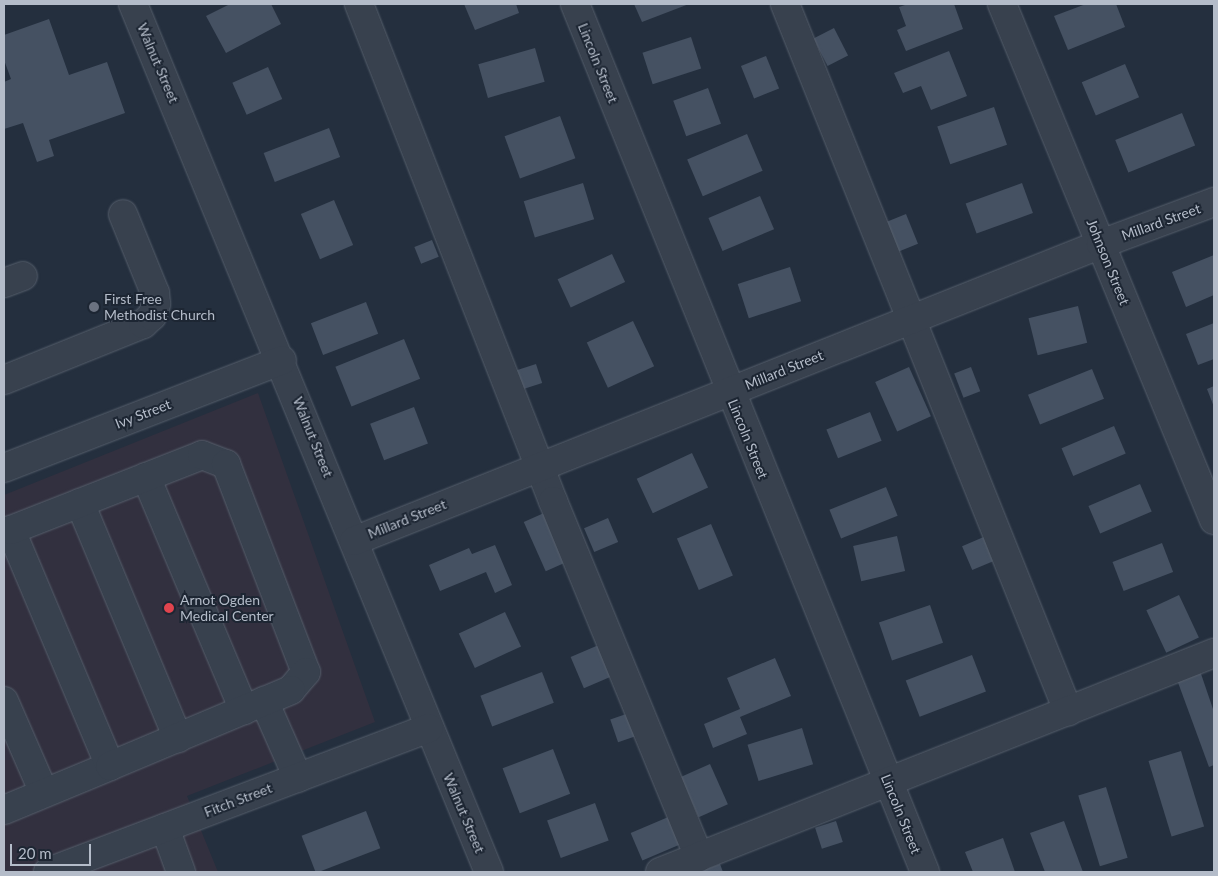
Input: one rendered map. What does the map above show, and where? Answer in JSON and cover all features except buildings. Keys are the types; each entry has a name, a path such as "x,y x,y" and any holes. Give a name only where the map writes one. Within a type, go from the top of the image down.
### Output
{"street":[{"name":"Walnut Street","path":"133,4 282,360 429,728 489,872"},
{"path":"358,4 542,466 553,501 700,857"},
{"name":"Lincoln Street","path":"575,4 729,392 925,872"},
{"path":"786,4 1068,711"},
{"name":"Johnson Street","path":"1002,4 1214,520"},
{"name":"Millard Street","path":"354,541 1100,244 1214,202"},
{"path":"4,380 143,324 152,316 156,304 155,293 123,214"},
{"name":"Ivy Street","path":"4,468 282,360"},
{"path":"4,810 178,738 291,690 306,672 226,464 202,455 80,503 6,525 110,766"},
{"path":"146,477 254,706 298,778"},
{"path":"80,503 178,738"},
{"path":"660,872 1214,652"},
{"path":"4,701 44,794"},
{"name":"Fitch Street","path":"48,872 429,728"},
{"path":"165,828 182,872"}],"shaded area":[{"name":"Arnot Ogden Medical Center","path":"258,393 375,722 187,796 218,872 4,872 4,495"}],"place":[{"name":"First Free Methodist Church","path":"94,307"},
{"name":"Arnot Ogden Medical Center","path":"169,608"}]}
